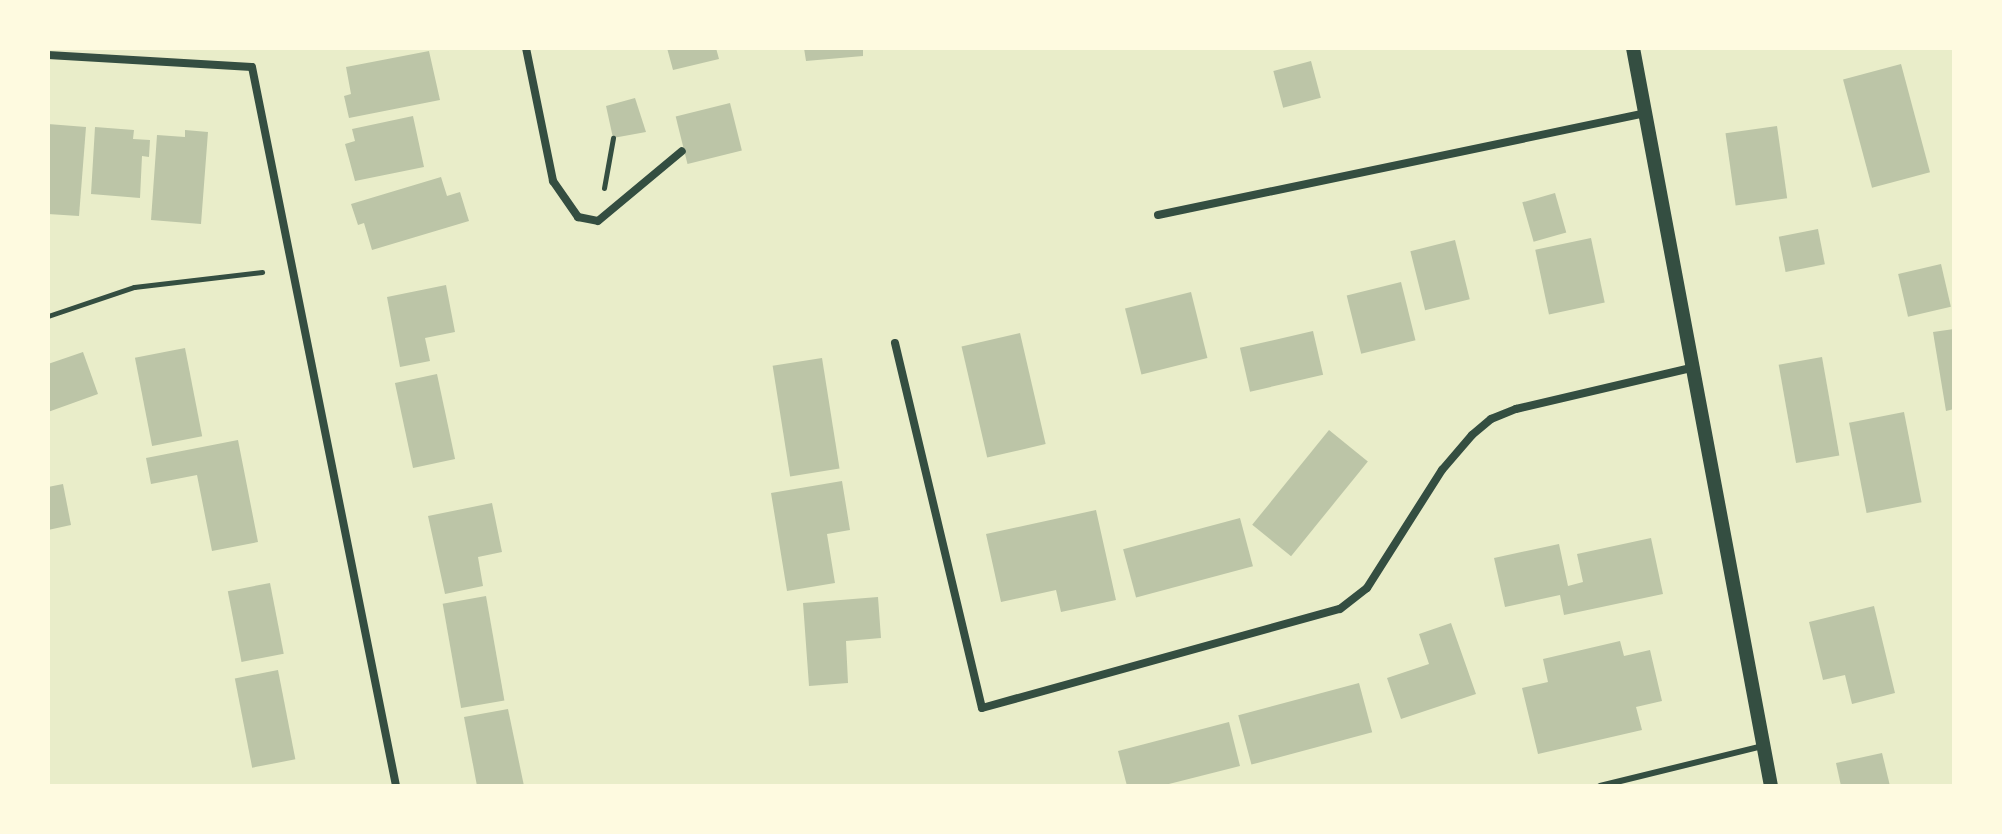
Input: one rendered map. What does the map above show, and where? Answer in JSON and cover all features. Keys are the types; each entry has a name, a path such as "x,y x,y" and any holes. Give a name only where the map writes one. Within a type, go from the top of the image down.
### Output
{"street":[{"path":"526,48 553,181 578,217 598,221 682,151"},
{"path":"1633,48 1771,786"},
{"path":"48,55 252,67 396,786"},
{"path":"1158,215 1646,113"},
{"path":"895,343 982,708 1340,609 1367,588 1442,470 1472,435 1491,419 1516,409 1695,367"}],"lane":[{"path":"1600,786 1763,746"}],"path":[{"path":"598,221 613,138"},
{"path":"48,316 134,287 262,272"}],"building":[{"path":"667,48 716,48 719,59 673,70"},
{"path":"804,48 863,48 863,56 806,61"},
{"path":"429,51 440,100 349,118 344,96 351,94 346,67"},
{"path":"1311,61 1321,98 1283,108 1273,71"},
{"path":"1901,64 1930,172 1872,188 1843,80"},
{"path":"635,98 646,132 613,138 606,106"},
{"path":"730,103 742,151 688,164 676,117"},
{"path":"413,116 424,167 355,181 345,144 355,141 352,129"},
{"path":"48,124 86,127 79,216 48,214"},
{"path":"1777,126 1787,198 1736,206 1726,133"},
{"path":"95,127 134,130 133,139 150,140 149,157 142,156 140,198 91,194"},
{"path":"185,130 208,132 201,224 151,220 157,135 185,137"},
{"path":"441,177 447,196 460,192 469,221 372,250 364,223 358,225 351,204"},
{"path":"1555,193 1566,232 1534,242 1522,202"},
{"path":"1818,229 1825,264 1786,272 1779,237"},
{"path":"1591,238 1605,303 1549,314 1535,250"},
{"path":"1455,240 1470,299 1425,310 1410,251"},
{"path":"1941,264 1951,307 1908,317 1898,274"},
{"path":"1401,282 1416,340 1361,354 1347,296"},
{"path":"446,285 455,332 425,338 430,361 400,367 387,297"},
{"path":"1191,292 1207,358 1141,374 1125,308"},
{"path":"1954,329 1954,409 1946,411 1933,332"},
{"path":"1313,331 1323,375 1250,392 1240,348"},
{"path":"1020,333 1046,444 987,458 962,346"},
{"path":"185,348 202,436 152,446 135,358"},
{"path":"83,352 98,394 48,412 48,364"},
{"path":"1822,357 1839,455 1796,463 1779,365"},
{"path":"822,358 840,469 790,476 773,366"},
{"path":"437,374 455,459 413,468 395,383"},
{"path":"1904,412 1922,502 1867,513 1849,423"},
{"path":"1329,430 1368,461 1291,556 1252,525"},
{"path":"238,440 258,542 212,551 197,475 151,484 146,458"},
{"path":"842,481 850,530 827,534 835,583 787,591 771,493"},
{"path":"63,484 71,525 48,530 48,487"},
{"path":"492,503 502,552 478,557 483,586 445,594 428,516"},
{"path":"1096,510 1116,600 1061,612 1056,590 1001,602 986,534"},
{"path":"1240,518 1253,566 1136,598 1123,549"},
{"path":"1651,538 1663,594 1564,615 1560,595 1505,607 1494,558 1559,544 1568,586 1583,582 1577,554"},
{"path":"270,583 284,654 242,662 228,591"},
{"path":"486,596 504,700 461,708 443,604"},
{"path":"878,597 881,638 846,641 848,683 809,686 803,603"},
{"path":"1874,606 1895,693 1852,704 1845,675 1823,680 1809,622"},
{"path":"1451,623 1476,694 1401,719 1387,678 1429,664 1419,634"},
{"path":"1620,641 1624,656 1650,650 1662,701 1636,707 1642,730 1538,754 1522,688 1548,682 1543,659"},
{"path":"278,670 295,759 252,768 235,678"},
{"path":"1359,683 1372,732 1251,765 1238,715"},
{"path":"508,709 524,786 477,786 464,717"},
{"path":"1229,722 1240,766 1161,786 1127,786 1118,751"},
{"path":"1882,753 1890,786 1841,786 1836,763"}]}
